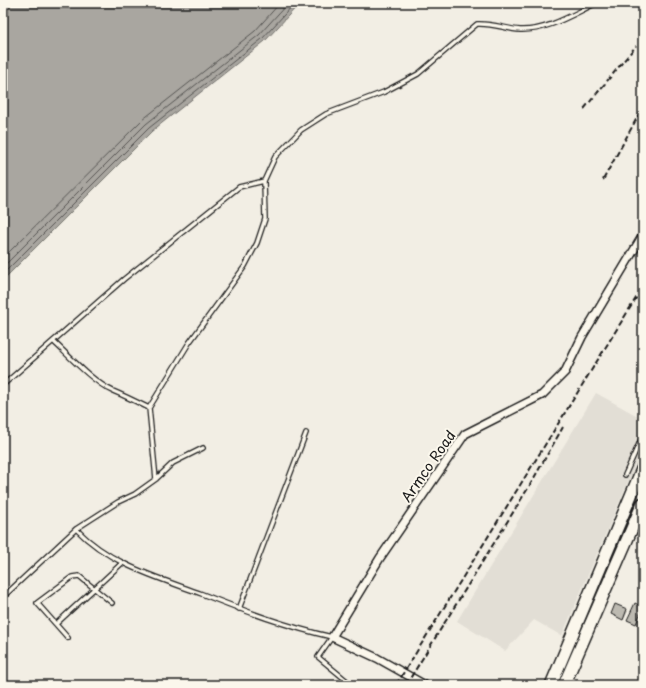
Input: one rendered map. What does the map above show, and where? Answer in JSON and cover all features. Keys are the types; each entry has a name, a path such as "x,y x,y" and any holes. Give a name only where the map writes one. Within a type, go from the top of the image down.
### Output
{"main road":[{"path":"557,684 643,467"},
{"path":"557,684 643,503"}],"street":[{"name":"Armco Road","path":"332,637 380,558 465,434 542,395 566,372 582,337 643,235"},
{"path":"332,637 377,658 425,685"}],"lane":[{"path":"156,479 149,408 189,343 246,266 258,243 265,219 264,181 275,157 301,130 326,114 384,92 418,74 473,25 484,23 520,30 535,29 558,21 597,3"},
{"path":"3,384 54,342 124,279 239,187 264,181"},
{"path":"54,342 82,368 99,381 113,390 121,392 149,408"},
{"path":"239,608 306,433"},
{"path":"625,474 643,435"},
{"path":"3,597 76,529 118,502 135,494 156,479 173,463 203,448"},
{"path":"76,529 84,538 121,564 292,627 332,637 318,657 352,685"},
{"path":"56,624 121,564"},
{"path":"68,638 37,603 72,577 79,576 112,603"}],"shaded area":[{"path":"596,393 643,419 643,447 562,636 534,620 505,651 457,621"}],"water":[{"path":"3,3 300,3 265,41 152,131 3,280"}],"building":[{"path":"635,603 643,607 636,624 627,620"},
{"path":"615,604 627,609 623,620 611,614"}],"railway":[{"path":"584,109 636,46"},
{"path":"603,180 643,107"},
{"path":"396,685 643,287"},
{"path":"406,685 530,485 563,427"},
{"path":"115,685 117,681"}]}
